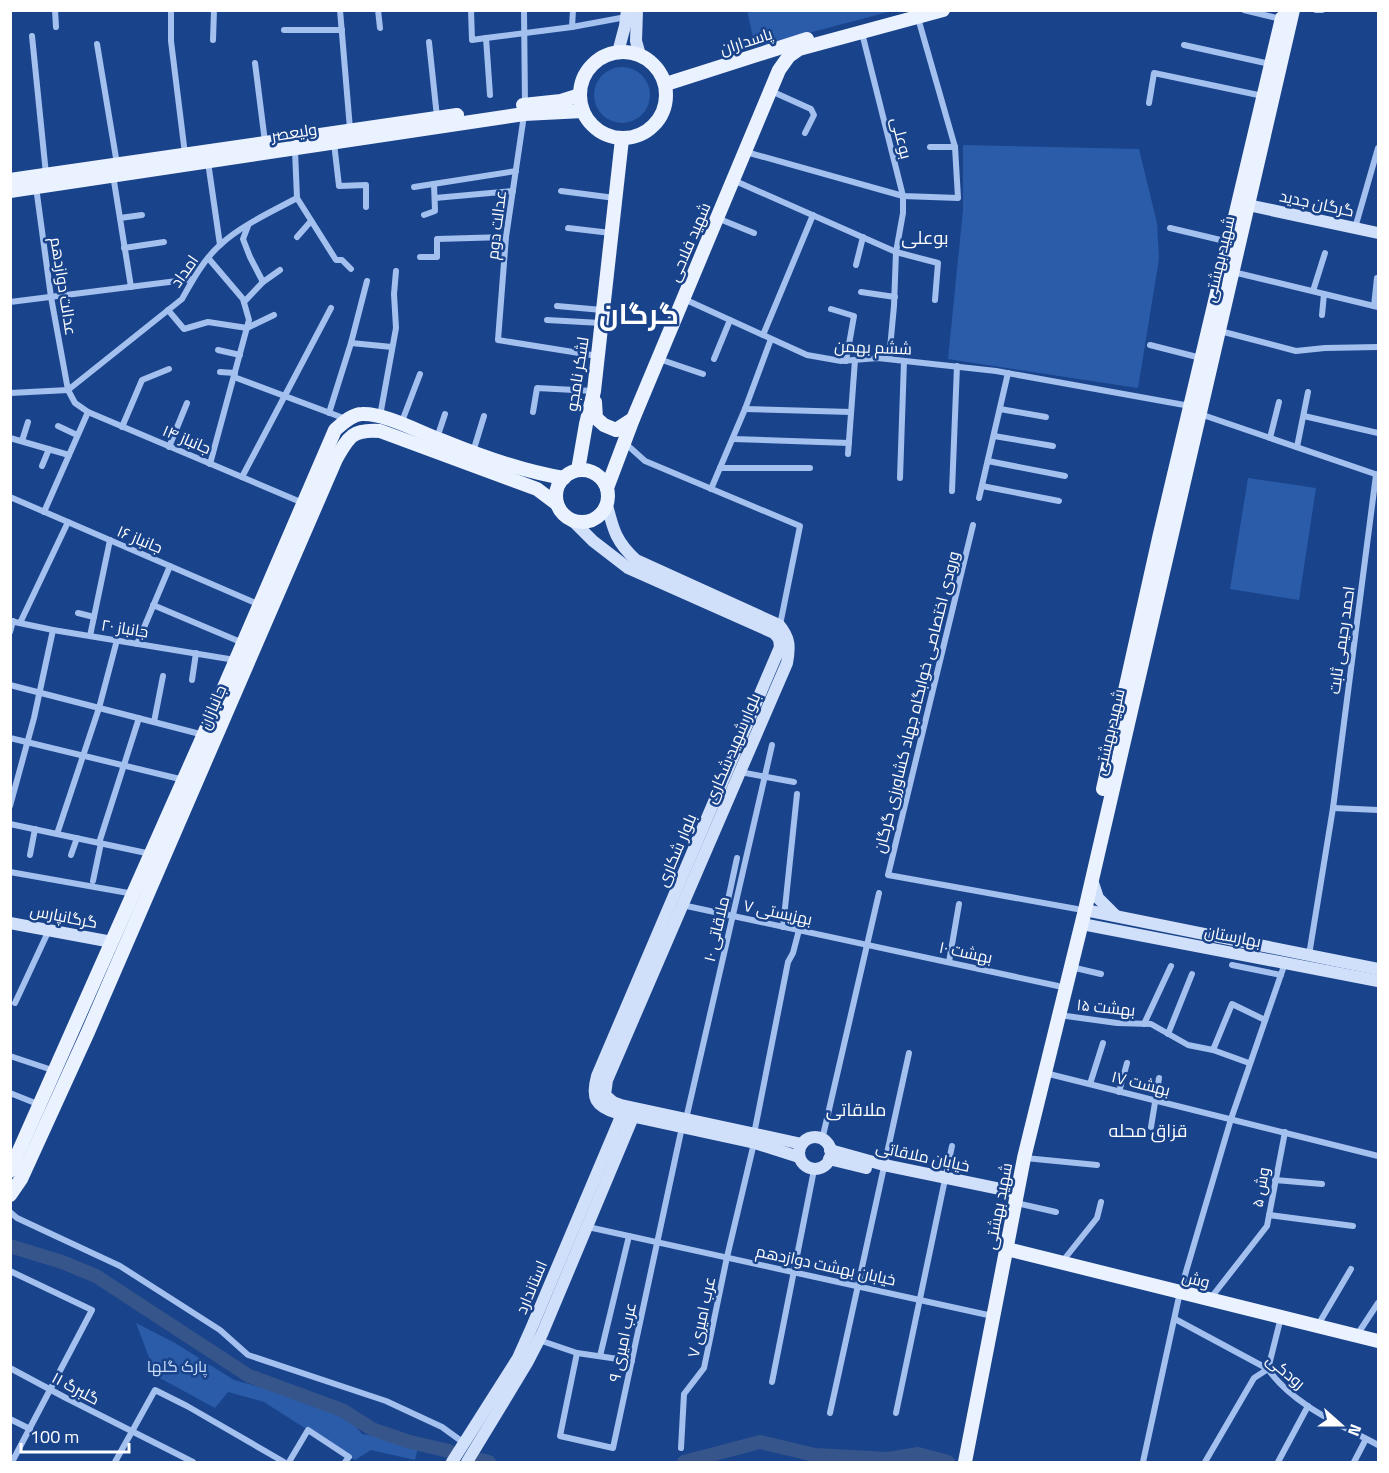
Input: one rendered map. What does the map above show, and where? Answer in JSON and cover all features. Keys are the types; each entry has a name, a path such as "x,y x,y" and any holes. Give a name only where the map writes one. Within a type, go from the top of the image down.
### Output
{"main road":[{"name":"پاسداران","path":"668,83 766,52 913,14 943,10"},
{"path":"618,52 630,12"},
{"path":"630,12 640,55"},
{"name":"شهید بهشتی","path":"1195,410 1202,358 1229,242 1259,137 1263,97 1286,13"},
{"name":"شهید بهشتی","path":"965,1462 1006,1249 1013,1196 1071,967 1079,916 1195,410 1219,331 1233,272 1286,13"},
{"name":"پاسداران","path":"799,49 913,14"},
{"name":"شهید فلاحی","path":"607,488 623,442 779,70 789,56 799,49"},
{"path":"618,52 640,55 652,62 668,83 666,106 655,125 637,137 622,143 601,133 588,121 583,111 580,95 582,81 593,64 605,56 618,52"},
{"path":"766,52 774,56 779,70"},
{"name":"ولیعصر","path":"10,180 208,161 525,110 580,95"},
{"name":"ولیعصر","path":"10,190 36,187 185,155 437,118 525,110 583,111"},
{"name":"لشکر نامجو","path":"578,470 594,391 622,143"},
{"name":"گرگان جدید","path":"1248,205 1298,211 1378,233"},
{"path":"594,391 596,418 604,425 616,430 633,419"},
{"name":"جانبازان","path":"10,1194 21,1179 88,1016 290,550 303,504 335,430 347,419 361,413 380,416 473,453 508,471 557,504"},
{"name":"جانبازان","path":"11,1171 56,1072 88,1016 112,942 184,780 209,737 236,660 260,605 346,441 354,433 363,430 380,431 508,471 564,478"},
{"path":"607,504 603,512 594,519 582,522 573,521 564,515 557,504 556,492 564,478 578,470 590,471 597,475 607,488 607,504 614,532 623,548 636,560 780,625"},
{"name":"بلوار شکاری","path":"573,521 592,541 628,568 766,629 779,639 780,646 729,783 597,1076 594,1087 595,1098 600,1107 684,1123 800,1151"},
{"name":"شهید بهشتی","path":"957,1462 1058,986 1092,880 1157,571"},
{"name":"بلوار شهید شکاری","path":"628,1113 605,1095 605,1088 682,905 729,783 740,772 787,663 790,648 787,635 780,625"},
{"path":"1092,880 1098,898 1116,916"},
{"name":"بهارستان","path":"1079,916 1116,916 1256,951 1283,969 1378,981"},
{"name":"بهارستان","path":"1079,916 1256,951 1308,955 1378,969"},
{"name":"گرگانپارس","path":"10,923 112,942"},
{"name":"استاندارد","path":"452,1462 518,1358 628,1113"},
{"name":"استاندارد","path":"467,1462 539,1340 588,1227 621,1130"},
{"path":"810,1138 822,1140 828,1145 830,1155 823,1167 814,1170 806,1167 800,1151 810,1138"},
{"name":"خیابان ملاقاتی","path":"830,1155 1013,1196"},
{"name":"وش","path":"1006,1249 1378,1341"}],"street":[{"path":"55,10 57,27"},
{"path":"171,10 171,41 185,155"},
{"path":"213,40 214,10"},
{"path":"340,10 350,130"},
{"path":"378,10 380,28"},
{"path":"471,10 472,40 572,27 630,12"},
{"name":"عدالت دوم","path":"524,10 525,110 507,237 498,340 598,356"},
{"path":"572,27 573,10"},
{"path":"1244,10 1286,13"},
{"path":"1316,10 1322,10"},
{"path":"744,152 903,196 958,198 956,147 913,14"},
{"path":"284,30 342,30"},
{"name":"بوعلی","path":"861,31 903,196 903,213 896,252 895,297 889,359"},
{"path":"32,36 46,175"},
{"path":"486,38 490,95"},
{"path":"429,42 437,118"},
{"path":"97,44 131,287"},
{"path":"1184,45 1271,64"},
{"path":"255,63 265,143"},
{"path":"1149,103 1154,73 1263,97"},
{"path":"770,91 811,109 814,115 805,133"},
{"path":"334,142 339,186 366,185 366,207"},
{"path":"930,147 956,147"},
{"path":"295,148 297,198 336,260 342,260 351,269"},
{"path":"1355,228 1375,172 1378,150"},
{"path":"208,161 220,245"},
{"path":"414,187 516,171"},
{"path":"733,180 896,252 938,263 935,300"},
{"path":"424,215 435,211 434,184"},
{"name":"عدالت دوازدهم","path":"36,187 51,297 68,390"},
{"path":"435,198 513,191"},
{"path":"561,191 615,198"},
{"name":"امداد","path":"68,390 182,299 193,279 220,245 249,225 297,198"},
{"path":"120,218 142,215"},
{"path":"763,335 813,215"},
{"path":"717,218 754,232"},
{"path":"297,237 311,221"},
{"path":"249,225 243,239 263,282"},
{"path":"568,228 612,234"},
{"path":"1170,228 1229,242"},
{"path":"420,257 436,257 437,238 507,237"},
{"path":"856,265 863,237"},
{"path":"124,248 164,242"},
{"path":"1313,291 1325,253"},
{"path":"209,259 244,301 249,320 210,464"},
{"path":"244,301 263,282 280,270"},
{"path":"380,416 396,328 394,294 396,272"},
{"path":"1233,272 1376,306 1377,278"},
{"path":"10,302 193,279"},
{"path":"329,413 367,281"},
{"path":"861,292 895,297"},
{"path":"1322,315 1323,294"},
{"name":"ششم بهمن","path":"683,298 820,359 846,361 878,358 957,366 1039,378 1195,410 1378,475"},
{"path":"557,306 602,317"},
{"path":"242,477 331,308"},
{"path":"831,309 854,316 846,361"},
{"path":"168,310 184,329 208,322 247,328 274,315"},
{"path":"547,320 602,317"},
{"path":"714,359 730,320"},
{"path":"1219,331 1296,351 1378,347"},
{"path":"711,489 745,409 771,339"},
{"path":"351,343 393,347"},
{"path":"1150,345 1202,358"},
{"path":"218,350 240,355"},
{"path":"658,359 703,374"},
{"path":"849,454 855,360"},
{"path":"900,478 904,361"},
{"path":"952,491 957,366"},
{"path":"122,427 142,380 169,369"},
{"path":"220,372 234,375 347,419"},
{"path":"979,498 1008,373"},
{"path":"400,424 420,374"},
{"path":"533,412 537,388 594,391"},
{"path":"10,393 68,390"},
{"name":"جانباز ۱۴","path":"68,390 75,403 87,412 303,504"},
{"path":"1297,447 1308,392"},
{"path":"169,447 187,402"},
{"path":"1270,438 1279,402"},
{"path":"745,409 851,412"},
{"path":"1000,409 1046,417"},
{"path":"44,512 87,412"},
{"path":"437,439 445,414"},
{"path":"473,453 484,416"},
{"path":"1304,416 1378,432"},
{"path":"22,441 28,422"},
{"path":"58,426 77,435"},
{"path":"994,436 1053,446"},
{"path":"10,438 69,455"},
{"path":"733,439 849,443"},
{"path":"623,442 645,461 800,526 780,625"},
{"path":"42,466 49,449"},
{"path":"988,461 1065,476"},
{"path":"720,468 810,468"},
{"name":"احمد رحیمی ثابت","path":"1308,955 1333,808 1378,475"},
{"path":"982,486 1059,501"},
{"path":"10,507 12,498"},
{"name":"جانباز ۱۶","path":"12,498 260,605"},
{"path":"10,632 43,574 68,522"},
{"name":"ورودی اختصاصی خوابگاه جهاد کشاورزی گرگان","path":"973,525 888,875 1079,916"},
{"path":"90,636 110,540"},
{"path":"137,644 170,566"},
{"path":"153,605 243,643"},
{"path":"78,613 94,617"},
{"name":"۲۰ جانباز","path":"14,622 236,660"},
{"path":"10,806 34,718 53,630"},
{"path":"57,834 99,708 117,640"},
{"path":"192,680 196,653"},
{"path":"154,722 163,676"},
{"path":"10,685 209,737"},
{"path":"93,881 100,843 122,765 139,718"},
{"path":"10,738 184,780"},
{"name":"۱۰ ملاقاتی","path":"657,1241 772,745 727,915"},
{"path":"740,772 794,782"},
{"path":"783,927 797,794"},
{"path":"1333,808 1378,810"},
{"path":"10,824 151,854"},
{"path":"30,855 35,829"},
{"path":"71,855 77,838"},
{"path":"727,915 737,858"},
{"path":"10,872 134,894"},
{"path":"822,1140 879,893"},
{"path":"949,962 959,904"},
{"name":"۷ بهزیستی","path":"682,905 868,945"},
{"path":"15,1003 49,930"},
{"name":"۷ عرب امیری","path":"681,1448 684,1394 704,1368 754,1139 788,962 793,953 799,930"},
{"name":"بهشت ۱۰","path":"868,945 1058,986"},
{"path":"1143,1462 1180,1292 1231,1119 1283,969 1232,965"},
{"path":"1144,1024 1171,966"},
{"path":"1071,967 1101,974"},
{"path":"1168,1034 1192,974"},
{"path":"1213,1050 1232,1004 1265,1020"},
{"name":"بهشت ۱۵","path":"1059,1015 1151,1024 1188,1045 1213,1050 1250,1063"},
{"path":"1090,1084 1103,1042"},
{"path":"830,1413 856,1286 909,1053"},
{"path":"10,1056 56,1072"},
{"path":"1119,1092 1127,1063"},
{"name":"بهشت ۱۷","path":"1045,1073 1378,1155"},
{"path":"1151,1127 1159,1078"},
{"path":"10,1094 41,1105"},
{"name":"وش ۵","path":"1210,1299 1267,1226 1285,1132"},
{"path":"896,1413 952,1146"},
{"path":"1024,1158 1097,1165"},
{"path":"772,1382 814,1170"},
{"path":"1275,1180 1322,1184"},
{"path":"1013,1196 1056,1212"},
{"path":"1061,1263 1096,1218 1101,1202"},
{"path":"10,1212 17,1218 120,1266 220,1330 248,1355 386,1401 442,1427 464,1443"},
{"path":"1269,1215 1353,1226"},
{"name":"خیابان بهشت دوازدهم","path":"588,1227 988,1315"},
{"path":"600,1356 628,1236"},
{"name":"۹ عرب امیری","path":"577,1353 560,1437 613,1448 657,1241"},
{"path":"1317,1326 1351,1269"},
{"path":"10,1271 92,1310 12,1462"},
{"path":"1357,1336 1378,1303"},
{"path":"1205,1462 1254,1378 1268,1369 1281,1317"},
{"name":"رودکی","path":"1175,1319 1268,1369 1274,1378 1308,1406 1378,1445"},
{"path":"539,1340 577,1353 632,1360"},
{"name":"گلبرگ ۱۱","path":"10,1368 193,1462"},
{"path":"115,1462 155,1390 284,1462"},
{"path":"1278,1462 1308,1406"},
{"path":"10,1419 30,1429"},
{"path":"289,1462 308,1430 349,1457 345,1462"},
{"path":"1354,1462 1366,1439"}],"green space":[{"path":"747,10 892,11 755,47"},
{"path":"616,67 628,67 642,75 650,89 648,106 642,115 628,123 616,123 599,111 594,101 594,89 606,72"},
{"path":"963,145 1139,149 1157,223 1159,259 1138,388 948,359 963,210"},
{"path":"1248,478 1316,488 1299,600 1230,589"},
{"name":"پارک گلها","path":"136,1323 175,1343 234,1380 342,1410 362,1434 419,1444 415,1460 371,1450 355,1460 264,1402 228,1392 215,1408 156,1376"}],"waterway":[{"path":"10,1246 62,1262 96,1276 249,1376 342,1410 372,1429 410,1442 449,1451"},
{"path":"684,1462 760,1442 815,1455 888,1459 918,1454 948,1462"},
{"path":"481,1460 489,1462"}],"district":[{"name":"بوعلی","path":"925,237"},
{"name":"گرگان","path":"639,313"},
{"name":"ملاقاتی","path":"856,1109"},
{"name":"قزاق محله","path":"1148,1130"}]}
